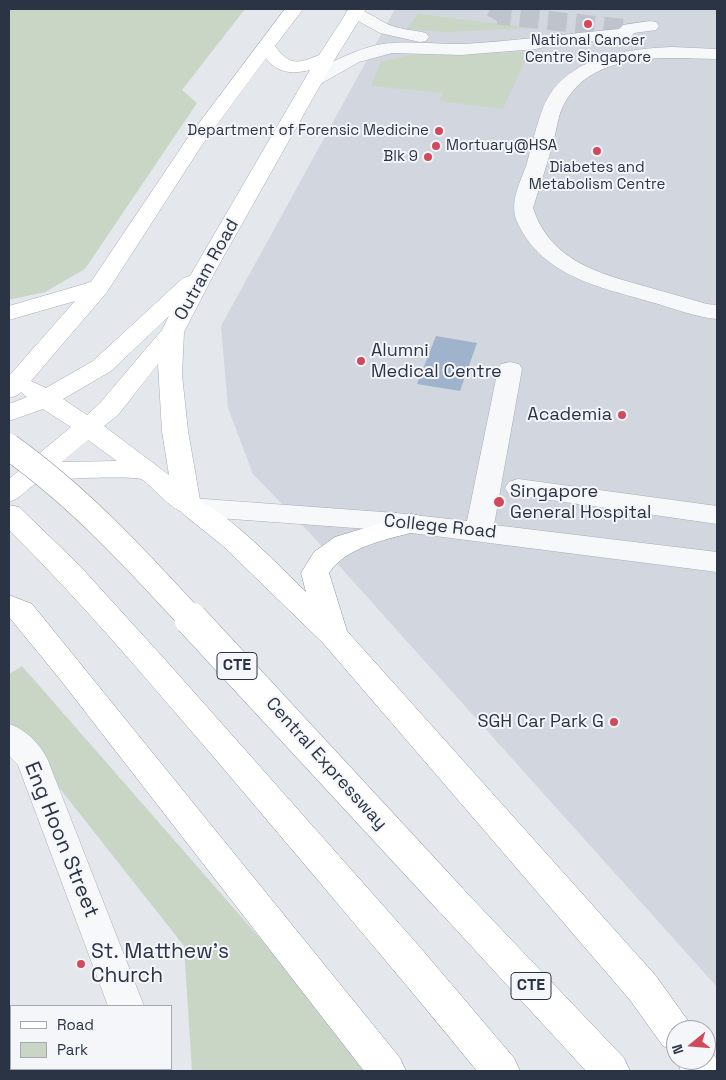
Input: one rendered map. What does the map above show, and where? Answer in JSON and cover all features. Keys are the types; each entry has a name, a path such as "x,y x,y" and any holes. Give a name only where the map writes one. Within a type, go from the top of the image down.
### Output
{"main road":[{"path":"294,9 194,143 99,287 12,382 45,399 148,471 233,539 333,636 643,988 666,1020"},
{"name":"Outram Road","path":"9,494 109,409 172,332 205,270 356,10"},
{"path":"267,47 280,64 291,67 304,67 326,59"},
{"path":"9,413 45,399 102,366 205,270"},
{"path":"9,313 99,287"},
{"path":"172,332 170,375 175,431 189,505"},
{"name":"Central Expressway","path":"9,448 44,472 123,545 450,900 611,1071"},
{"path":"9,478 93,468 148,471"},
{"path":"9,514 70,572 406,957 501,1071"},
{"path":"333,636 314,574 324,558 346,544 411,523"},
{"path":"9,605 22,611 140,757 387,1071"}],"street":[{"path":"356,10 375,26 392,33 436,39 472,40 534,35 556,39"},
{"path":"315,79 353,58 392,48 461,50 536,44 556,39 624,34 629,30 650,26"},
{"path":"717,54 676,53 627,56 592,66 580,74 554,105 524,208 526,221 534,234 549,251 568,266 600,280 717,312"},
{"path":"480,531 510,369"},
{"path":"518,488 717,515"},
{"name":"College Road","path":"189,505 411,523 717,562"},
{"name":"Eng Hoon Street","path":"9,736 31,758 126,1005"}],"shaded area":[{"name":"Singapore General Hospital","path":"395,9 717,9 717,987 307,530 253,474 228,408 221,326"}],"green space":[{"path":"9,9 245,9 182,90 197,103 85,269 45,292 9,300"},
{"path":"418,14 534,28 446,32 407,29"},
{"path":"529,52 503,109 439,101 443,93 371,86 381,62 410,55"},
{"path":"22,666 376,1071 192,1071 184,946 9,724 9,674"}],"water":[{"path":"436,336 477,343 460,391 417,384"}],"tunnel":[{"path":"495,20 498,15 629,29"}],"place":[{"name":"National Cancer Centre Singapore","path":"588,24"},
{"name":"Department of Forensic Medicine","path":"439,131"},
{"name":"Mortuary@HSA","path":"436,146"},
{"name":"Diabetes and Metabolism Centre","path":"597,151"},
{"name":"Blk 9","path":"428,157"},
{"name":"Alumni Medical Centre","path":"361,361"},
{"name":"Academia","path":"622,415"},
{"name":"Singapore General Hospital","path":"499,502"},
{"name":"SGH Car Park G","path":"614,722"},
{"name":"St. Matthew's Church","path":"81,964"}]}
